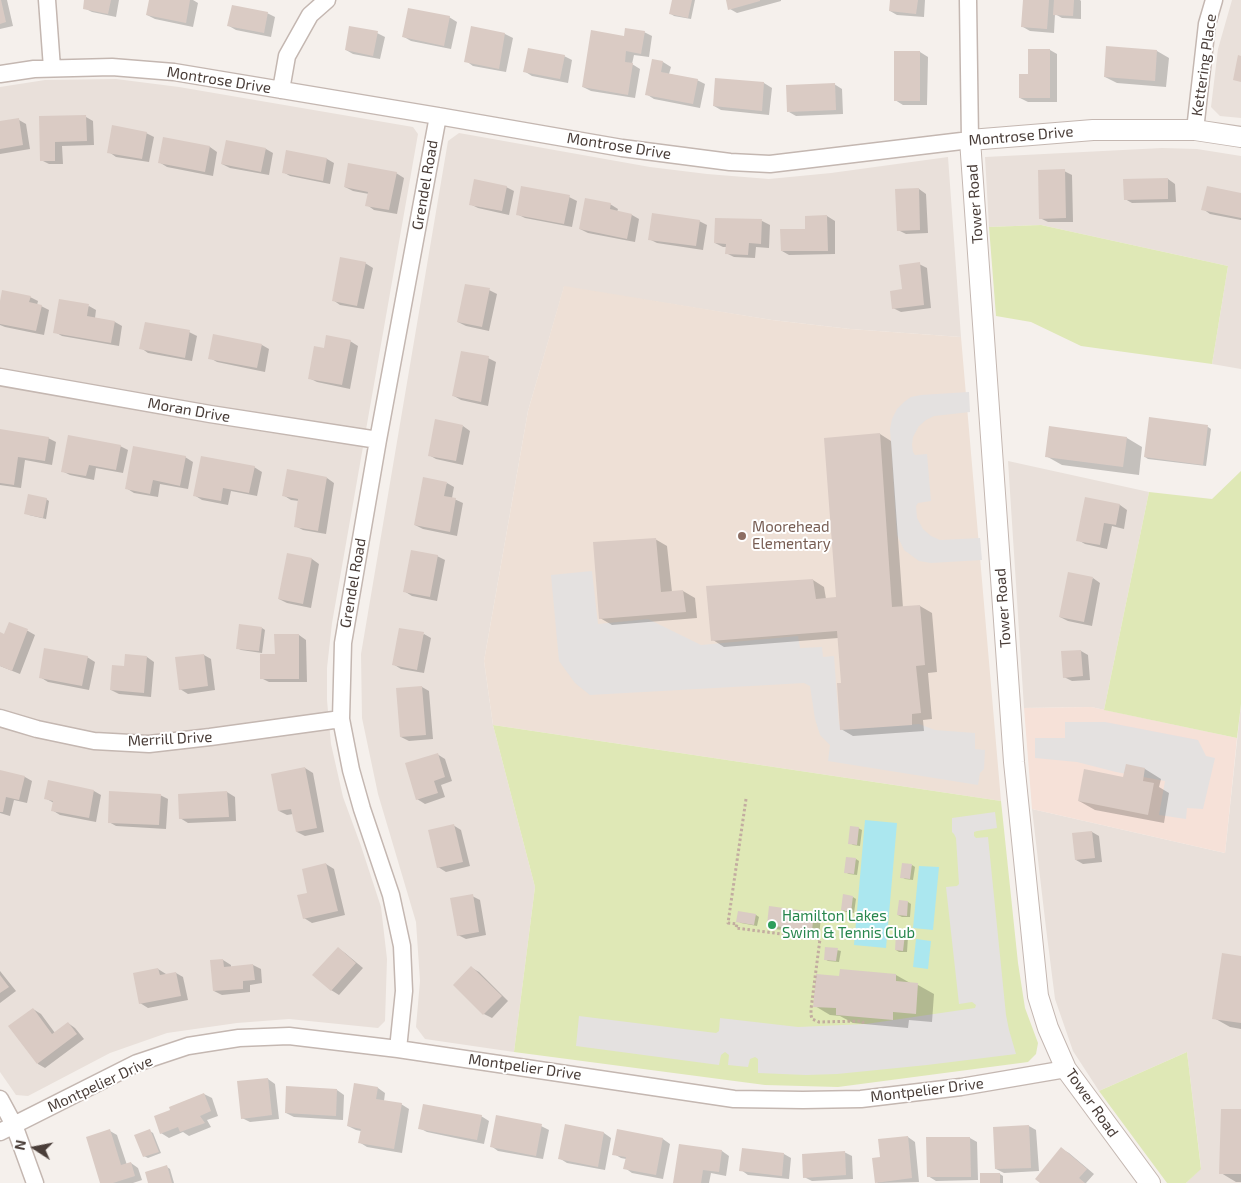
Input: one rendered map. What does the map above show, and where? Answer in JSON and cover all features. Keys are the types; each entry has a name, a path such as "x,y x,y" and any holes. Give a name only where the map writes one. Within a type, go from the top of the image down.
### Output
{"street":[{"path":"47,0 52,68"},
{"path":"281,90 287,56 310,15 327,0"},
{"name":"Tower Road","path":"968,0 970,140 1014,762 1038,996 1048,1028 1066,1069 1150,1183"},
{"name":"Kettering Place","path":"1195,130 1207,24 1214,0"},
{"name":"Montrose Drive","path":"0,74 34,68 112,67 174,72 622,148 730,162 770,164 970,140 1093,130 1195,130 1241,137"},
{"name":"Grendel Road","path":"398,1048 404,991 402,946 391,896 351,770 342,719 343,643 378,440 438,116"},
{"name":"Moran Drive","path":"0,377 210,414 378,440"},
{"name":"Merrill Drive","path":"0,718 36,729 94,740 149,744 342,719"},
{"name":"Montpelier Drive","path":"7,1128 137,1064 188,1046 239,1038 290,1036 398,1048 734,1099 861,1099 961,1087 1066,1069"},
{"path":"0,1099 7,1128 35,1183"}],"path":[{"path":"746,799 728,922 737,924 736,928 820,939 811,1009 812,1019 818,1022 863,1021"}],"shaded area":[{"path":"1232,0 1241,0 1241,118 1220,116 1211,107 1218,49"},
{"path":"116,79 179,87 413,127 418,134 332,623 327,668 327,700 331,744 343,797 381,907 387,959 385,1021 378,1028 289,1019 237,1023 167,1033 110,1053 28,1096 16,1095 0,1072 0,87 45,80"},
{"path":"459,133 650,167 769,179 831,173 948,157 961,337 850,329 772,320 564,287 528,411 484,661 493,725 535,887 514,1052 425,1039 416,1027 420,981 416,922 378,794 362,718 361,654 448,141"},
{"path":"1162,148 1197,149 1241,156 1241,369 1212,364 1228,266 1041,225 989,227 985,157"},
{"name":"Moorehead Elementary","path":"564,286 772,320 850,329 961,337 1001,801 493,725 484,661 528,411"},
{"path":"969,392 970,412 934,416 919,426 913,437 912,445 915,455 927,454 931,501 918,503 916,506 917,518 923,529 931,536 940,540 980,538 982,560 931,563 919,561 904,550 897,535 890,429 892,419 897,409 911,397"},
{"path":"1008,461 1149,492 1104,710 1091,707 1024,708"},
{"path":"592,571 598,624 648,619 701,645 798,636 800,648 822,647 823,657 834,656 839,724 846,729 919,724 935,730 975,733 975,749 985,750 984,769 980,773 978,785 828,761 830,745 820,735 815,719 810,686 804,683 590,695 575,683 559,661 551,575"},
{"path":"1241,704 1241,1183 1186,1183 1201,1168 1187,1052 1099,1091 1073,1051 1055,999 1032,809 1225,853"},
{"path":"1091,707 1237,738 1225,853 1032,809 1024,708"},
{"path":"1065,722 1105,722 1198,740 1206,756 1215,758 1203,809 1187,808 1186,819 1159,815 1165,781 1116,772 1077,762 1035,758 1035,738 1065,738"},
{"path":"995,812 997,828 974,832 974,836 976,838 988,837 1006,1015 1016,1054 837,1074 806,1075 758,1073 758,1059 755,1057 750,1059 748,1067 728,1065 729,1055 725,1052 721,1055 719,1065 576,1046 579,1016 716,1033 719,1031 720,1018 798,1027 866,1024 975,1008 976,1005 972,1002 959,1004 946,887 959,884 956,838 952,832 952,818"}],"green space":[{"path":"1041,225 1228,266 1212,364 1081,346 1031,322 996,316 989,227"},
{"path":"1241,471 1241,704 1237,738 1104,710 1149,492 1212,499"},
{"name":"Hamilton Lakes Swim & Tennis Club","path":"493,725 1001,801 1018,963 1025,1008 1038,1043 1036,1054 1028,1062 838,1087 765,1085 514,1052 535,887"},
{"path":"1187,1052 1201,1169 1186,1183 1167,1183 1099,1091"}],"water":[{"path":"865,820 897,823 886,948 854,945"},
{"path":"919,866 939,867 933,930 913,928"},
{"path":"916,939 931,941 928,969 913,967"}],"building":[{"path":"0,0 6,22 0,24"},
{"path":"84,0 111,0 108,14 83,9"},
{"path":"149,0 190,0 186,23 146,15"},
{"path":"672,0 692,0 688,18 669,14"},
{"path":"726,0 760,0 760,1 728,10"},
{"path":"890,0 918,0 916,14 889,11"},
{"path":"1023,0 1049,0 1047,29 1021,27"},
{"path":"1054,0 1074,0 1073,16 1053,15"},
{"path":"232,5 268,12 264,33 227,26"},
{"path":"408,8 450,16 444,46 402,37"},
{"path":"349,26 378,31 373,56 345,50"},
{"path":"471,26 505,33 499,69 464,62"},
{"path":"625,28 645,31 641,54 626,51 625,62 633,63 628,95 582,87 591,30 624,36"},
{"path":"1106,46 1157,50 1155,81 1104,77"},
{"path":"528,48 565,55 560,79 523,72"},
{"path":"1028,49 1050,49 1050,98 1019,98 1019,74 1028,74"},
{"path":"894,51 920,51 920,101 894,101"},
{"path":"1238,55 1241,56 1241,82 1233,80"},
{"path":"652,59 663,61 661,72 698,79 693,104 645,95"},
{"path":"715,78 764,82 762,111 713,106"},
{"path":"835,83 836,110 787,112 786,85"},
{"path":"86,115 87,141 55,142 55,161 40,161 39,116"},
{"path":"19,118 23,145 0,149 0,121"},
{"path":"112,125 147,132 142,159 107,153"},
{"path":"163,137 210,146 205,172 158,163"},
{"path":"226,140 266,148 261,172 221,164"},
{"path":"286,150 327,158 323,181 282,173"},
{"path":"348,163 397,172 389,210 365,206 368,192 344,187"},
{"path":"1065,169 1066,218 1039,219 1038,170"},
{"path":"1168,178 1168,199 1124,200 1123,179"},
{"path":"474,179 507,186 502,211 469,205"},
{"path":"521,186 570,195 564,224 516,215"},
{"path":"1207,186 1241,193 1241,218 1201,210"},
{"path":"919,188 920,230 897,231 895,189"},
{"path":"585,198 611,203 610,209 632,214 627,239 579,229"},
{"path":"652,213 700,220 696,246 648,240"},
{"path":"827,215 828,251 781,251 780,229 805,229 805,216"},
{"path":"715,218 762,219 761,244 749,243 748,255 725,254 726,244 714,243"},
{"path":"340,257 366,262 357,306 332,301"},
{"path":"920,262 924,305 892,309 890,291 902,289 899,265"},
{"path":"465,284 490,288 482,327 457,322"},
{"path":"2,290 31,296 29,302 42,305 36,331 0,324"},
{"path":"59,299 89,304 87,316 115,321 111,343 53,333"},
{"path":"145,322 190,330 185,358 139,349"},
{"path":"213,334 262,344 257,368 208,359"},
{"path":"326,335 351,340 342,385 308,379 314,346 324,348"},
{"path":"461,351 489,356 481,402 452,396"},
{"path":"1149,417 1208,425 1203,465 1144,457"},
{"path":"435,419 463,425 456,461 428,456"},
{"path":"1049,426 1127,437 1123,467 1045,457"},
{"path":"0,429 49,437 45,461 18,457 14,485 0,483"},
{"path":"880,433 892,607 920,605 925,665 916,666 921,713 912,714 912,725 840,730 837,683 841,683 837,631 711,641 706,586 813,579 816,599 836,597 824,438"},
{"path":"68,435 121,445 116,470 89,465 86,476 61,472"},
{"path":"133,446 186,456 180,486 153,480 150,494 125,489"},
{"path":"201,456 255,466 249,493 223,488 221,501 193,496"},
{"path":"287,469 327,477 318,531 294,527 298,499 282,496"},
{"path":"423,477 447,482 444,496 456,498 450,532 414,525"},
{"path":"28,494 47,498 43,518 24,514"},
{"path":"1085,497 1120,504 1116,525 1104,523 1100,545 1076,541"},
{"path":"656,538 661,592 683,590 686,612 599,619 593,542"},
{"path":"411,550 438,555 430,597 403,592"},
{"path":"287,553 312,558 303,604 278,599"},
{"path":"1068,572 1093,577 1084,622 1059,617"},
{"path":"9,622 28,629 12,671 0,666 0,632 4,634"},
{"path":"239,624 262,627 259,651 236,649"},
{"path":"399,628 424,632 417,670 392,665"},
{"path":"274,634 299,634 299,679 260,679 260,654 275,654"},
{"path":"44,648 88,656 82,686 39,678"},
{"path":"1081,650 1083,676 1063,678 1061,651"},
{"path":"125,654 147,656 144,693 110,690 112,665 124,666"},
{"path":"204,654 208,686 179,690 175,657"},
{"path":"422,686 426,735 400,737 396,688"},
{"path":"438,753 445,777 434,781 438,793 416,800 405,763"},
{"path":"1126,764 1145,768 1143,781 1154,783 1148,815 1078,801 1084,769 1123,777"},
{"path":"305,767 317,828 296,832 291,809 278,811 271,774"},
{"path":"0,770 25,776 19,800 6,797 3,812 0,812"},
{"path":"48,780 94,790 89,818 51,811 53,801 44,799"},
{"path":"109,791 161,794 159,825 108,823"},
{"path":"227,791 229,817 179,819 178,794"},
{"path":"454,824 463,862 437,868 428,830"},
{"path":"850,826 859,827 857,845 848,844"},
{"path":"1092,831 1095,858 1075,860 1072,833"},
{"path":"846,857 856,858 854,874 844,873"},
{"path":"326,863 338,911 303,919 297,895 307,893 302,869"},
{"path":"902,863 912,864 910,879 900,878"},
{"path":"473,894 479,932 457,936 450,898"},
{"path":"843,894 853,896 851,912 841,910"},
{"path":"899,900 908,901 907,916 897,915"},
{"path":"769,906 814,912 812,931 767,925"},
{"path":"738,911 756,914 754,925 736,922"},
{"path":"896,933 905,934 903,951 895,950"},
{"path":"338,947 356,963 331,991 312,975"},
{"path":"825,947 838,948 836,961 824,960"},
{"path":"1222,953 1241,956 1241,1023 1212,1019"},
{"path":"223,959 224,967 253,964 255,980 243,981 243,989 213,991 210,960"},
{"path":"471,966 502,996 483,1015 453,985"},
{"path":"158,968 160,975 176,972 181,996 139,1004 133,973"},
{"path":"840,969 896,974 896,981 918,983 916,1014 893,1012 893,1020 836,1015 836,1008 813,1007 816,974 839,976"},
{"path":"0,975 9,987 0,993"},
{"path":"33,1008 52,1034 68,1022 77,1034 37,1064 8,1026"},
{"path":"268,1078 272,1115 241,1119 237,1081"},
{"path":"354,1083 378,1087 376,1099 402,1103 394,1149 358,1143 361,1129 347,1126"},
{"path":"286,1086 337,1089 336,1116 285,1113"},
{"path":"204,1093 211,1111 200,1116 205,1123 180,1132 178,1127 160,1134 154,1116 170,1110 169,1107"},
{"path":"423,1104 482,1115 477,1140 418,1129"},
{"path":"1221,1109 1241,1109 1241,1174 1219,1174"},
{"path":"496,1115 542,1124 536,1156 490,1147"},
{"path":"565,1124 604,1132 598,1167 558,1159"},
{"path":"1029,1125 1031,1168 995,1169 993,1127"},
{"path":"110,1129 121,1165 131,1162 135,1176 113,1183 100,1183 86,1137"},
{"path":"150,1129 159,1152 143,1157 134,1135"},
{"path":"617,1129 663,1138 656,1175 623,1169 626,1157 612,1155"},
{"path":"908,1136 912,1178 875,1183 872,1158 880,1157 878,1139"},
{"path":"926,1137 970,1137 971,1177 927,1177"},
{"path":"679,1144 722,1150 719,1172 703,1170 701,1183 673,1183"},
{"path":"1061,1147 1087,1169 1079,1178 1085,1183 1040,1183 1035,1179"},
{"path":"742,1148 784,1153 782,1176 739,1171"},
{"path":"845,1151 846,1175 803,1178 802,1154"},
{"path":"167,1165 172,1183 148,1183 145,1172"},
{"path":"980,1173 1000,1173 1000,1183 980,1183"}],"place":[{"name":"Moorehead Elementary","path":"742,536"},
{"name":"Hamilton Lakes Swim & Tennis Club","path":"772,925"}]}
